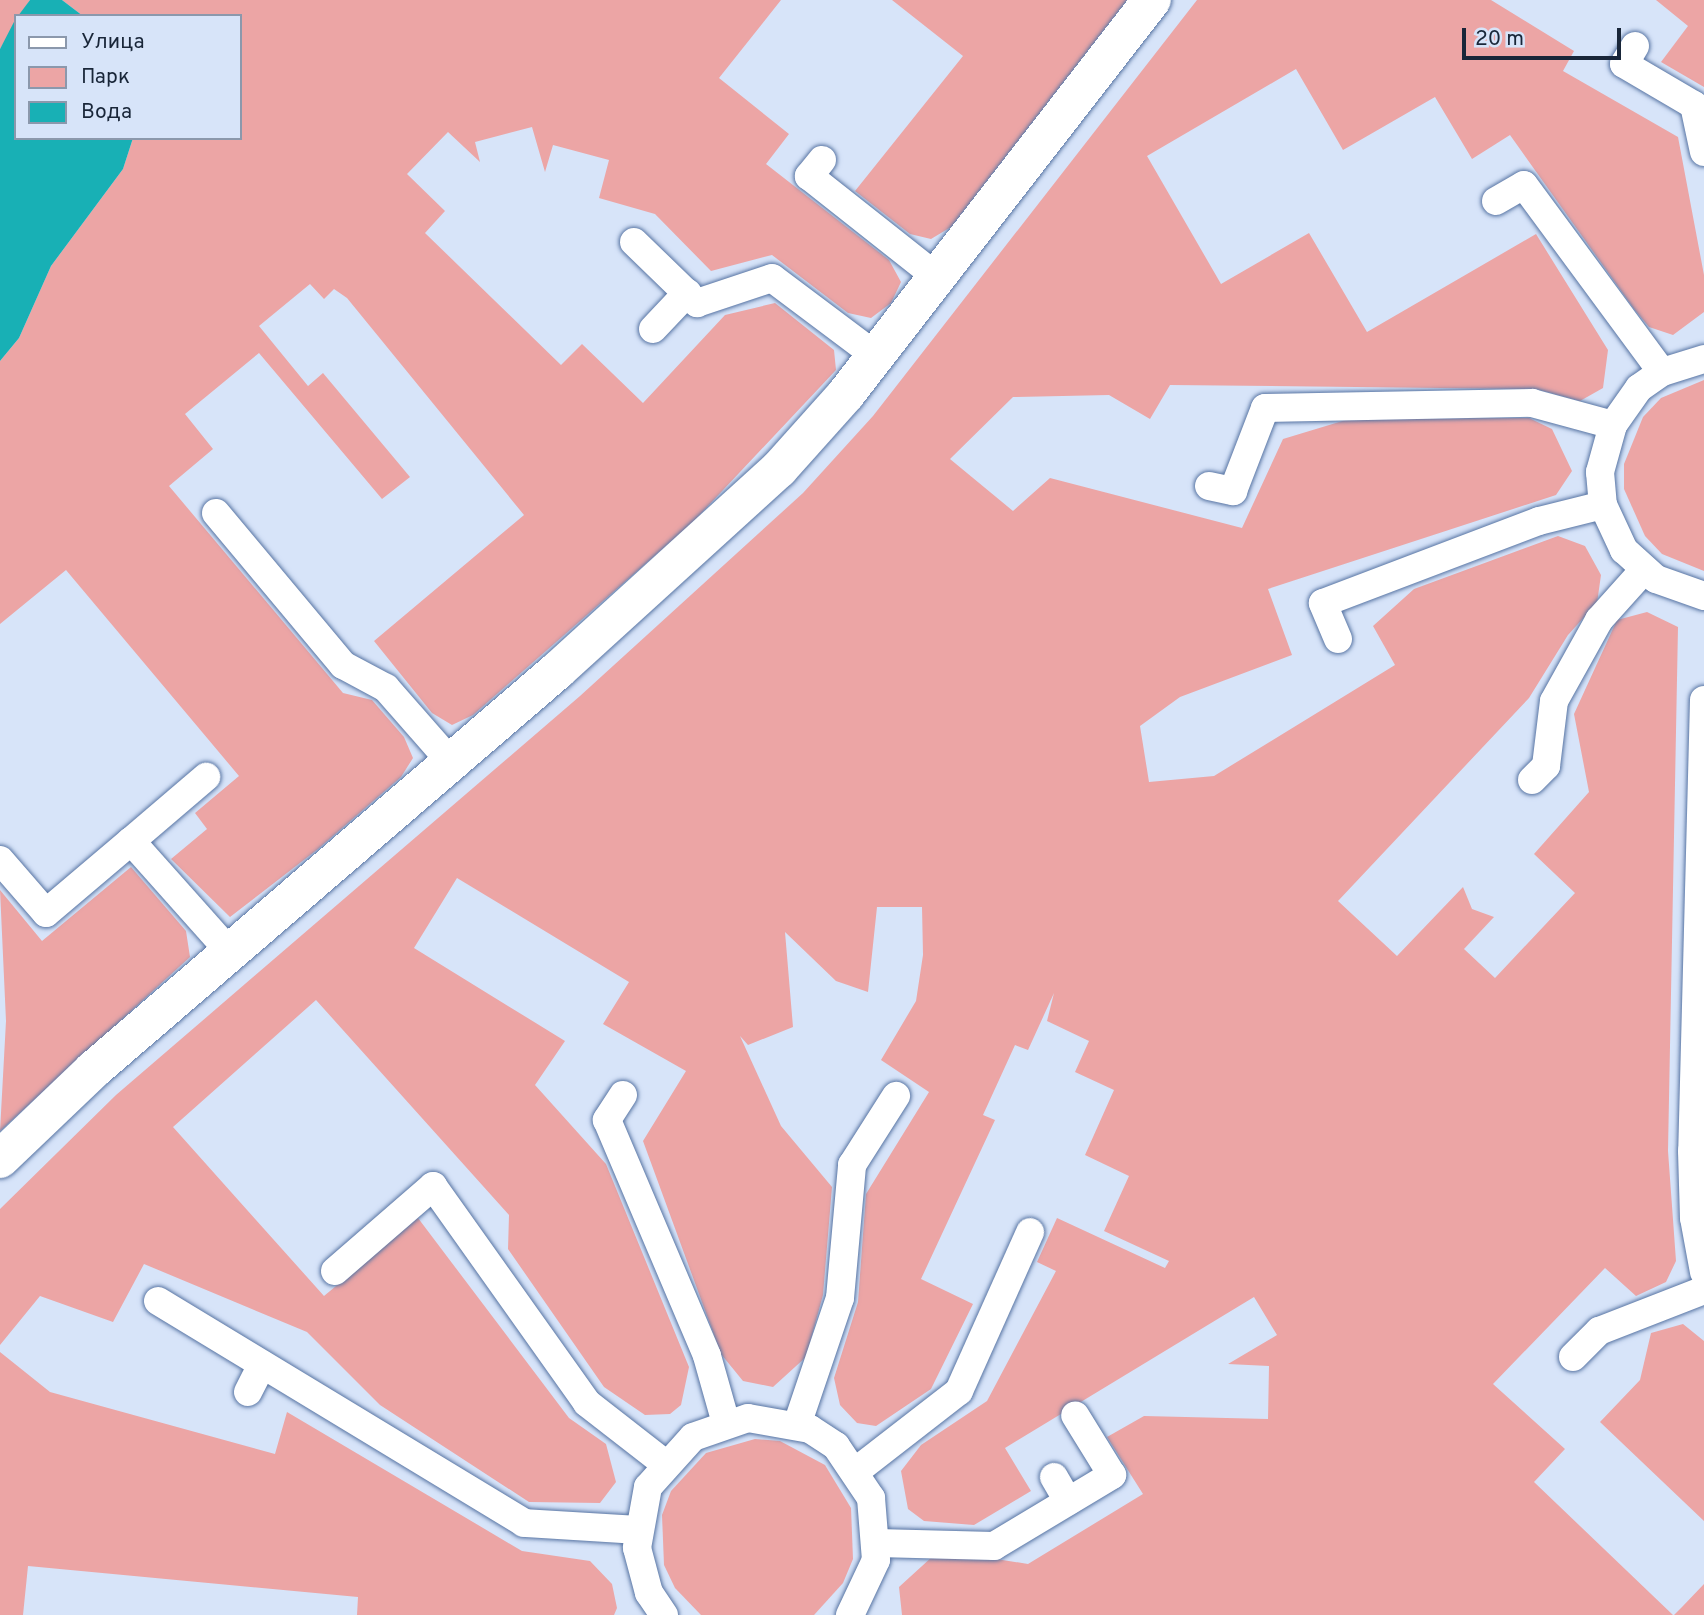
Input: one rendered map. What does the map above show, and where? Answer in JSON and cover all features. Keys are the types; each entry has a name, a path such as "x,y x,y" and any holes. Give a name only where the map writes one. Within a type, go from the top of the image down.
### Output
{"street":[{"path":"0,1159 230,952 451,762 779,469 876,356 1152,0"}],"lane":[{"path":"1635,46 1625,64 1694,105 1704,152"},
{"path":"822,160 809,176 938,278"},
{"path":"1496,201 1524,185 1662,372"},
{"path":"634,242 697,303 772,278 876,356"},
{"path":"653,330 687,293"},
{"path":"1704,359 1662,372 1639,388 1613,425 1600,472 1603,505 1624,550 1643,571 1704,596"},
{"path":"1209,485 1233,491 1265,408 1532,403 1613,425"},
{"path":"1338,639 1323,603 1539,521 1603,505"},
{"path":"216,513 343,665 386,688 451,762"},
{"path":"1532,780 1546,766 1554,701 1599,620 1643,571"},
{"path":"1704,700 1692,1152 1693,1218 1704,1272"},
{"path":"0,860 46,913 206,777"},
{"path":"131,841 230,952"},
{"path":"623,1095 607,1120 707,1356 726,1423"},
{"path":"797,1425 840,1298 852,1166 896,1096"},
{"path":"335,1270 433,1186 587,1403 664,1463"},
{"path":"856,1471 959,1391 1030,1233"},
{"path":"1573,1357 1599,1331 1704,1290"},
{"path":"158,1301 524,1523 638,1530"},
{"path":"248,1392 262,1364"},
{"path":"877,1543 994,1546 1061,1489 1112,1475 1075,1415"},
{"path":"664,1615 639,1567 638,1530 648,1487 664,1463 693,1437 726,1423 748,1418 797,1425 836,1446 856,1471 871,1498 877,1543 857,1613"}],"green space":[{"path":"0,0 30,0 21,14 14,14 14,26 0,49"},
{"path":"62,0 781,0 719,78 789,134 766,164 889,260 901,282 891,303 871,318 848,313 772,255 711,271 655,214 599,198 609,160 553,145 545,172 532,127 475,142 480,162 448,132 407,174 445,211 425,233 561,365 582,344 643,403 725,315 775,303 834,350 836,370 692,523 473,715 452,725 432,713 374,641 524,515 347,298 334,289 324,299 310,284 259,326 308,386 323,373 410,477 382,499 259,353 185,414 213,449 169,486 343,693 372,700 404,737 413,758 401,777 318,849 230,917 171,859 207,829 195,813 239,776 66,570 0,624 0,361 19,338 51,266 123,169 132,140 242,140 242,14 80,14"},
{"path":"892,0 1127,0 951,227 931,239 910,234 855,191 963,56"},
{"path":"1197,0 1491,0 1574,51 1563,71 1678,137 1704,275 1704,312 1673,335 1649,327 1634,309 1510,135 1472,159 1435,97 1343,150 1296,69 1147,156 1221,284 1309,233 1367,332 1536,234 1608,350 1603,388 1580,401 1536,389 1170,385 1150,419 1109,395 1013,397 950,459 1013,511 1050,478 1242,528 1283,439 1349,419 1529,418 1552,429 1572,471 1556,495 1268,589 1292,655 1180,697 1140,726 1149,782 1214,776 1395,665 1373,626 1414,589 1558,536 1585,546 1601,575 1597,603 1568,635 1529,698 1338,901 1397,956 1463,887 1472,909 1494,917 1464,949 1495,978 1575,893 1534,854 1589,792 1574,714 1617,620 1647,612 1678,627 1668,1151 1676,1261 1666,1282 1636,1296 1605,1268 1493,1384 1565,1449 1534,1482 1673,1615 902,1615 899,1587 933,1556 946,1551 1028,1564 1143,1494 1107,1437 1144,1416 1268,1419 1269,1366 1228,1364 1277,1335 1254,1297 1005,1448 1031,1491 974,1525 924,1521 908,1509 901,1471 921,1445 987,1401 1056,1271 1037,1262 1057,1218 1165,1268 1169,1261 1104,1231 1129,1176 1085,1155 1114,1090 1075,1072 1089,1041 1047,1021 1054,993 1028,1050 1015,1045 983,1115 995,1120 921,1279 973,1304 931,1389 876,1426 857,1423 840,1405 834,1378 858,1302 866,1194 929,1092 881,1060 916,1001 923,955 922,907 877,907 868,992 836,981 785,932 793,1027 748,1045 740,1036 781,1126 832,1187 823,1295 806,1357 773,1387 743,1381 721,1354 643,1141 686,1071 603,1024 629,982 457,878 414,948 565,1041 535,1085 606,1164 689,1367 681,1405 670,1414 645,1415 604,1387 508,1249 509,1215 316,1000 173,1127 324,1296 418,1218 569,1418 606,1444 616,1482 600,1503 529,1502 380,1405 307,1332 144,1264 113,1322 40,1296 0,1345 0,1209 116,1095 580,696 803,493 873,416"},
{"path":"1656,0 1704,0 1704,87 1661,62 1688,26"},
{"path":"1704,380 1704,571 1662,554 1645,536 1624,489 1624,464 1643,417 1661,398"},
{"path":"131,867 186,931 190,957 0,1131 6,1021 0,890 42,941"},
{"path":"1683,1324 1704,1341 1704,1521 1600,1422 1640,1380 1651,1333"},
{"path":"0,1352 50,1392 275,1454 287,1412 522,1551 590,1561 612,1584 617,1608 614,1615 357,1615 358,1597 28,1566 23,1615 0,1615"},
{"path":"755,1439 780,1441 825,1465 851,1508 853,1559 843,1583 814,1615 701,1615 675,1588 664,1565 662,1515 671,1491 706,1453"},
{"path":"1704,1584 1704,1615 1674,1615 1682,1607"}],"water":[{"path":"30,0 62,0 80,14 20,14"},
{"path":"14,22 14,140 132,140 123,169 51,266 19,338 0,361 0,49"}]}
